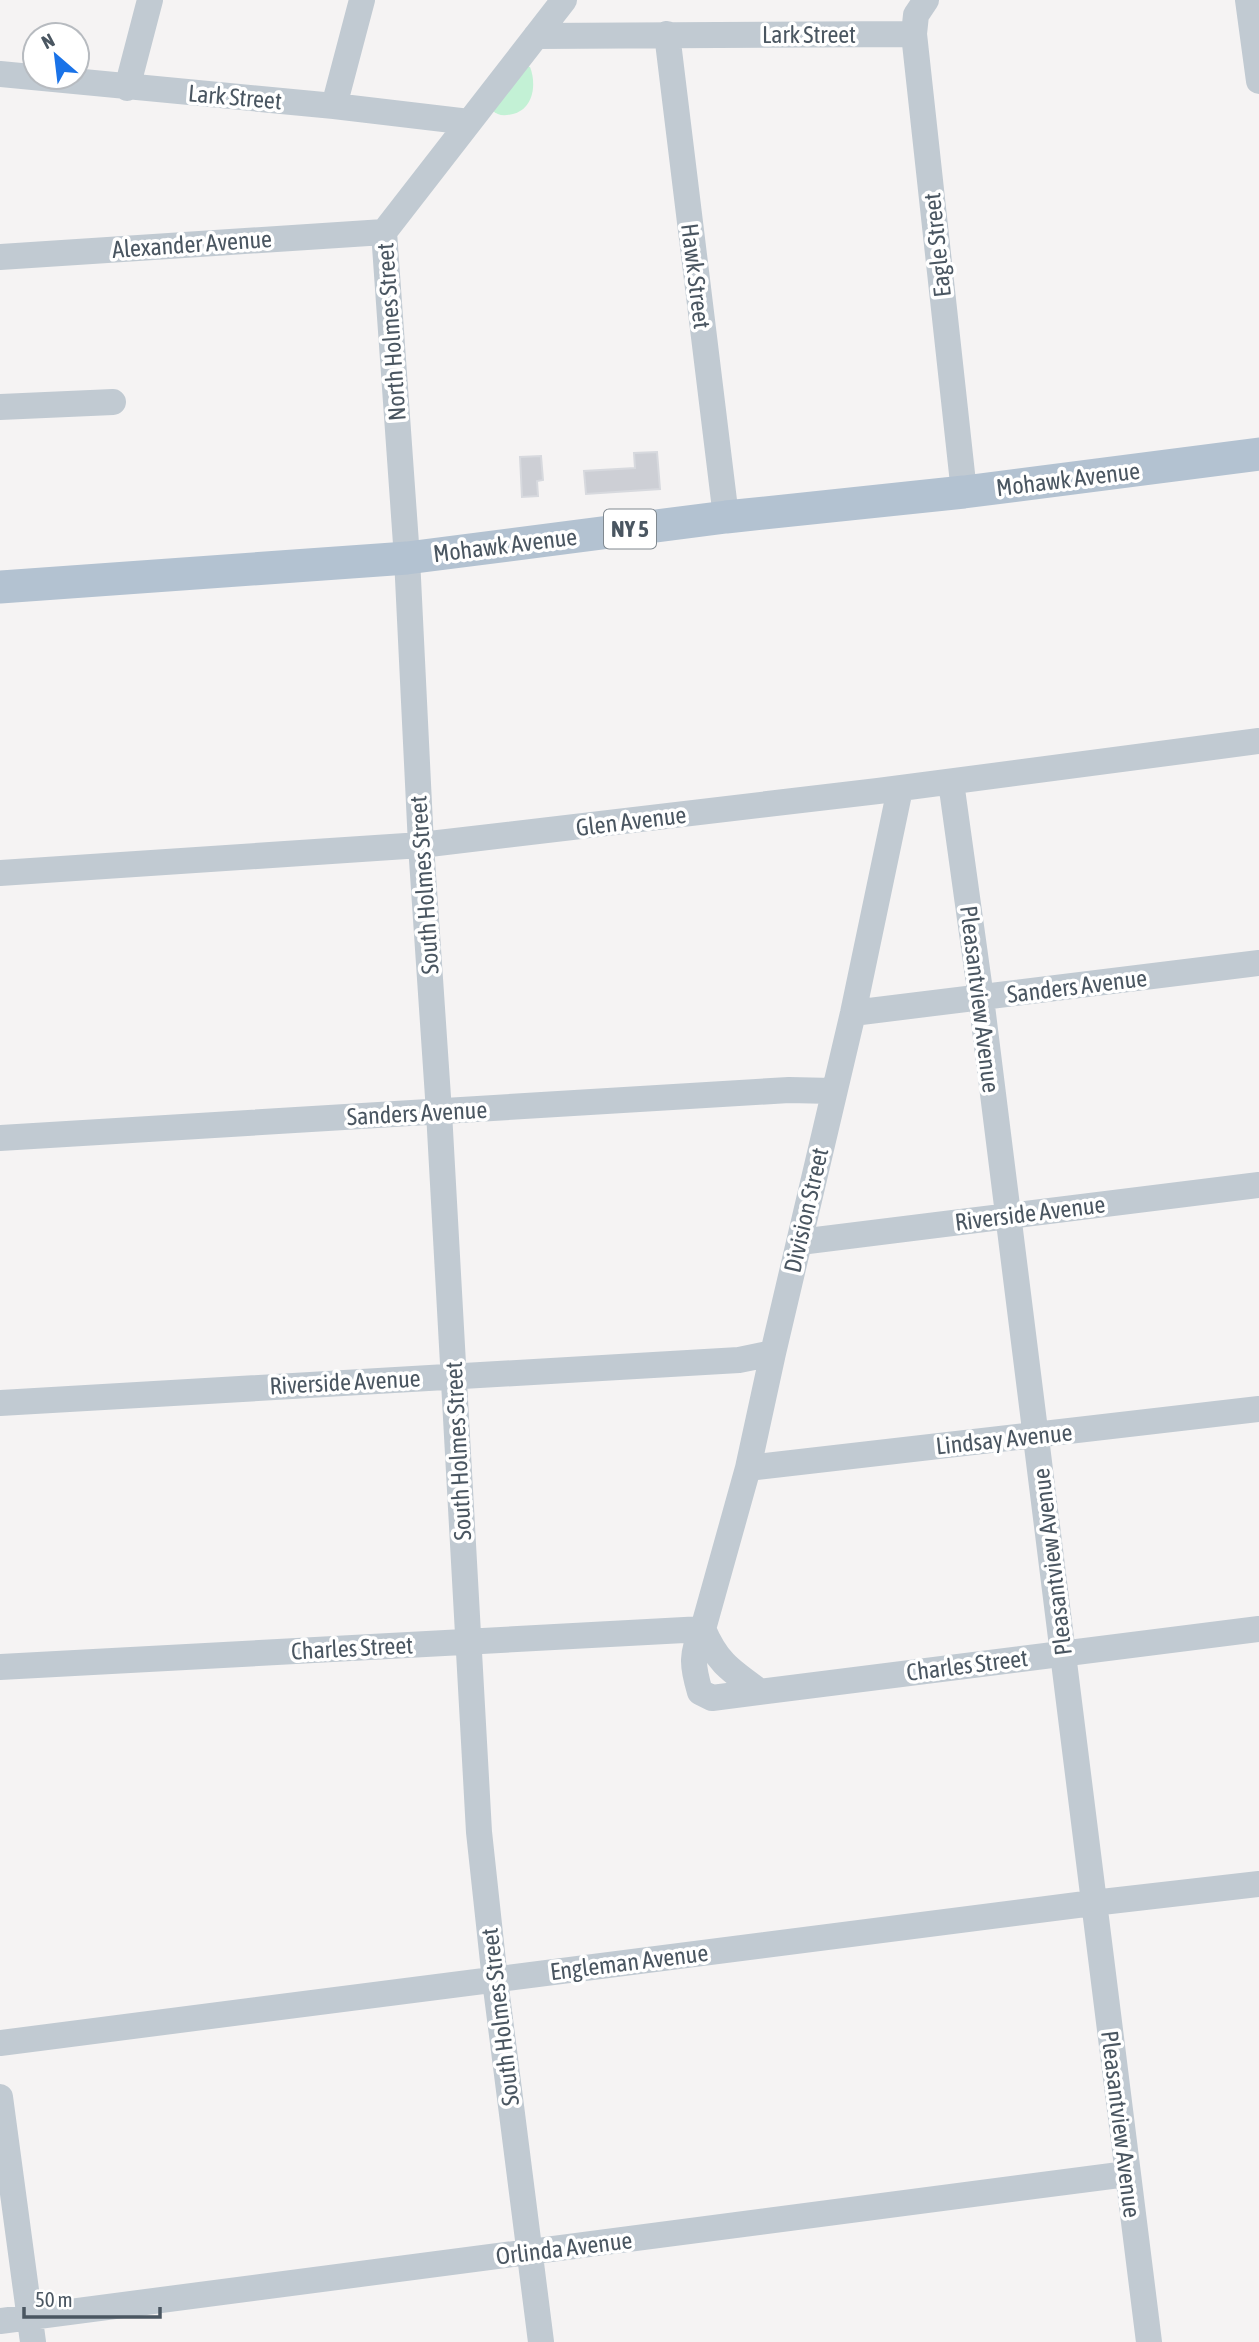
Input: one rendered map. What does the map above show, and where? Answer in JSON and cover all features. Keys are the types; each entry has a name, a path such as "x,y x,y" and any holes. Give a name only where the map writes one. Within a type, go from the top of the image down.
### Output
{"main road":[{"name":"Mohawk Avenue","path":"0,587 407,558 1259,454"}],"street":[{"path":"127,88 150,0"},
{"path":"334,106 362,0"},
{"name":"North Holmes Street","path":"407,558 384,232 564,0"},
{"name":"Eagle Street","path":"926,0 916,15 914,34 964,492"},
{"path":"1248,0 1259,81"},
{"name":"Hawk Street","path":"667,34 726,517"},
{"name":"Lark Street","path":"536,36 914,34"},
{"name":"Lark Street","path":"0,74 470,122"},
{"name":"Alexander Avenue","path":"0,257 384,232"},
{"path":"0,407 113,402"},
{"name":"South Holmes Street","path":"407,558 421,845 439,1112 479,1832 541,2342"},
{"name":"Glen Avenue","path":"0,873 421,845 900,789 1259,741"},
{"name":"Pleasantview Avenue","path":"951,782 1037,1436 1149,2342"},
{"name":"Division Street","path":"703,1629 748,1468 853,1013 900,789"},
{"name":"Sanders Avenue","path":"853,1013 1259,962"},
{"name":"Sanders Avenue","path":"0,1138 789,1090 833,1091"},
{"name":"Riverside Avenue","path":"800,1242 1259,1185"},
{"name":"Riverside Avenue","path":"0,1403 739,1360 773,1353"},
{"name":"Lindsay Avenue","path":"748,1468 1259,1409"},
{"path":"703,1629 713,1652 731,1671 758,1691"},
{"name":"Charles Street","path":"0,1667 703,1629 694,1649 694,1672 701,1692 712,1698 1259,1629"},
{"name":"Engleman Avenue","path":"0,2043 1259,1884"},
{"path":"0,2097 31,2330"},
{"name":"Orlinda Avenue","path":"0,2321 31,2330 530,2252 1127,2174"}],"green space":[{"path":"526,66 530,67 533,81 529,102 513,114 501,115 494,112 492,110"}],"building":[{"path":"657,452 660,489 586,494 584,471 635,468 634,453"},
{"path":"541,456 543,480 537,481 538,496 522,497 520,457"}]}
